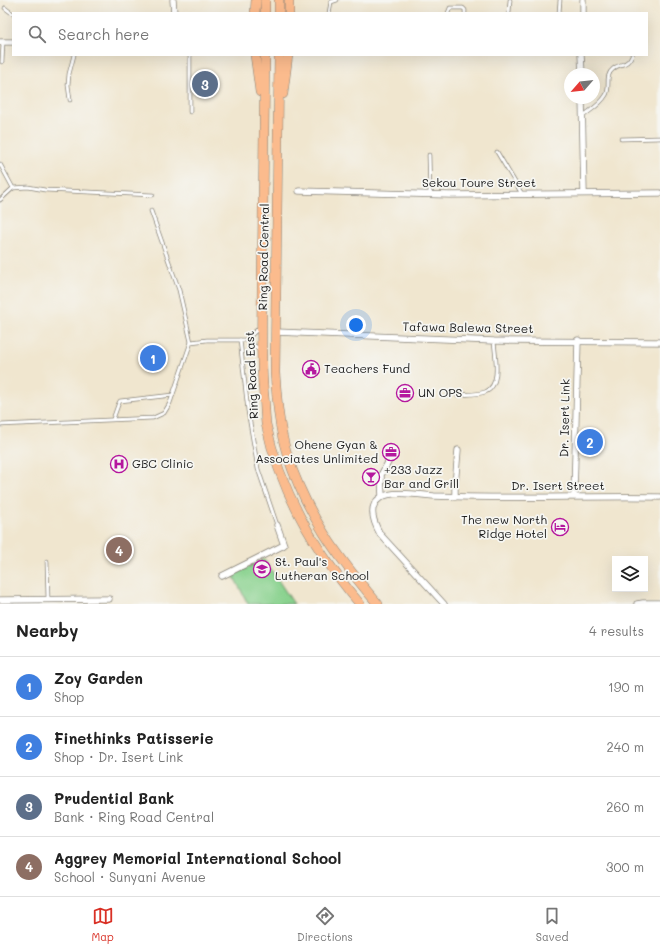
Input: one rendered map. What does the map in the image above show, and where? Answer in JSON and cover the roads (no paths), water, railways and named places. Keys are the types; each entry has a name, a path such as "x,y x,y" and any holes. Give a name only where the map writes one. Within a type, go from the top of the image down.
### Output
{"main road":[{"path":"255,12 256,0"},
{"path":"265,12 266,0"},
{"path":"279,0 279,12"},
{"path":"289,0 289,12"},
{"path":"255,56 265,120"},
{"path":"265,56 265,120"},
{"name":"Ring Road Central","path":"279,56 276,332 274,373 280,422 287,453 298,483 313,516 335,551 378,604"},
{"name":"Ring Road Central","path":"278,123 288,56"},
{"name":"Ring Road East","path":"265,120 261,350 266,423 280,472 298,514 340,581 360,604"},
{"path":"262,269 276,269"}],"street":[{"path":"174,0 174,12"},
{"path":"583,0 583,12"},
{"path":"1,42 12,42"},
{"path":"581,56 582,68"},
{"path":"582,104 584,193"},
{"name":"Sekou Toure Street","path":"299,190 430,195 660,193"},
{"name":"Tafawa Balewa Street","path":"276,332 494,341 578,340 660,342"},
{"name":"Dr. Isert Link","path":"574,496 578,340"},
{"path":"455,497 458,450"},
{"path":"390,459 381,475 382,497 375,505 372,513 374,523 380,534 444,604"},
{"name":"Dr. Isert Street","path":"382,497 395,494 455,497 660,497"},
{"path":"222,576 284,545 277,525"},
{"path":"0,600 44,601 109,599"},
{"path":"637,604 660,603"}],"lane":[{"path":"329,12 329,5 331,2 337,0"},
{"path":"509,12 510,0"},
{"path":"559,12 560,0"},
{"path":"5,8 12,13"},
{"path":"448,12 450,8 464,9 465,12"},
{"path":"1,42 2,62"},
{"path":"70,100 68,85 74,56"},
{"path":"190,56 190,112"},
{"path":"583,116 601,102 607,94 608,75 613,69 628,62 631,56"},
{"path":"621,139 660,138"},
{"path":"498,152 522,194"},
{"path":"429,155 430,195"},
{"path":"0,164 13,188"},
{"path":"1,198 13,188 28,187 45,190 153,195"},
{"path":"0,425 153,418 164,413 173,395 191,342 179,290 151,211"},
{"path":"246,340 262,325"},
{"path":"191,342 207,340 246,340 261,350"},
{"path":"240,340 248,411 258,469 277,525"},
{"path":"457,395 486,392 493,386 496,379 494,341"},
{"path":"113,420 120,401 173,395"},
{"path":"44,601 47,561"}],"place":[{"name":"Prudential Bank","path":"205,84"},
{"name":"Zoy Garden","path":"153,358"},
{"name":"Teachers Fund","path":"311,369"},
{"name":"UN OPS","path":"405,393"},
{"name":"Finethinks Patisserie","path":"590,442"},
{"name":"Ohene Gyan & Associates Unlimited","path":"391,452"},
{"name":"GBC Clinic","path":"119,464"},
{"name":"+233 Jazz Bar and Grill","path":"371,477"},
{"name":"The new North Ridge Hotel","path":"560,527"},
{"name":"Aggrey Memorial International School","path":"119,550"},
{"name":"St. Paul's Lutheran School","path":"262,569"}]}
